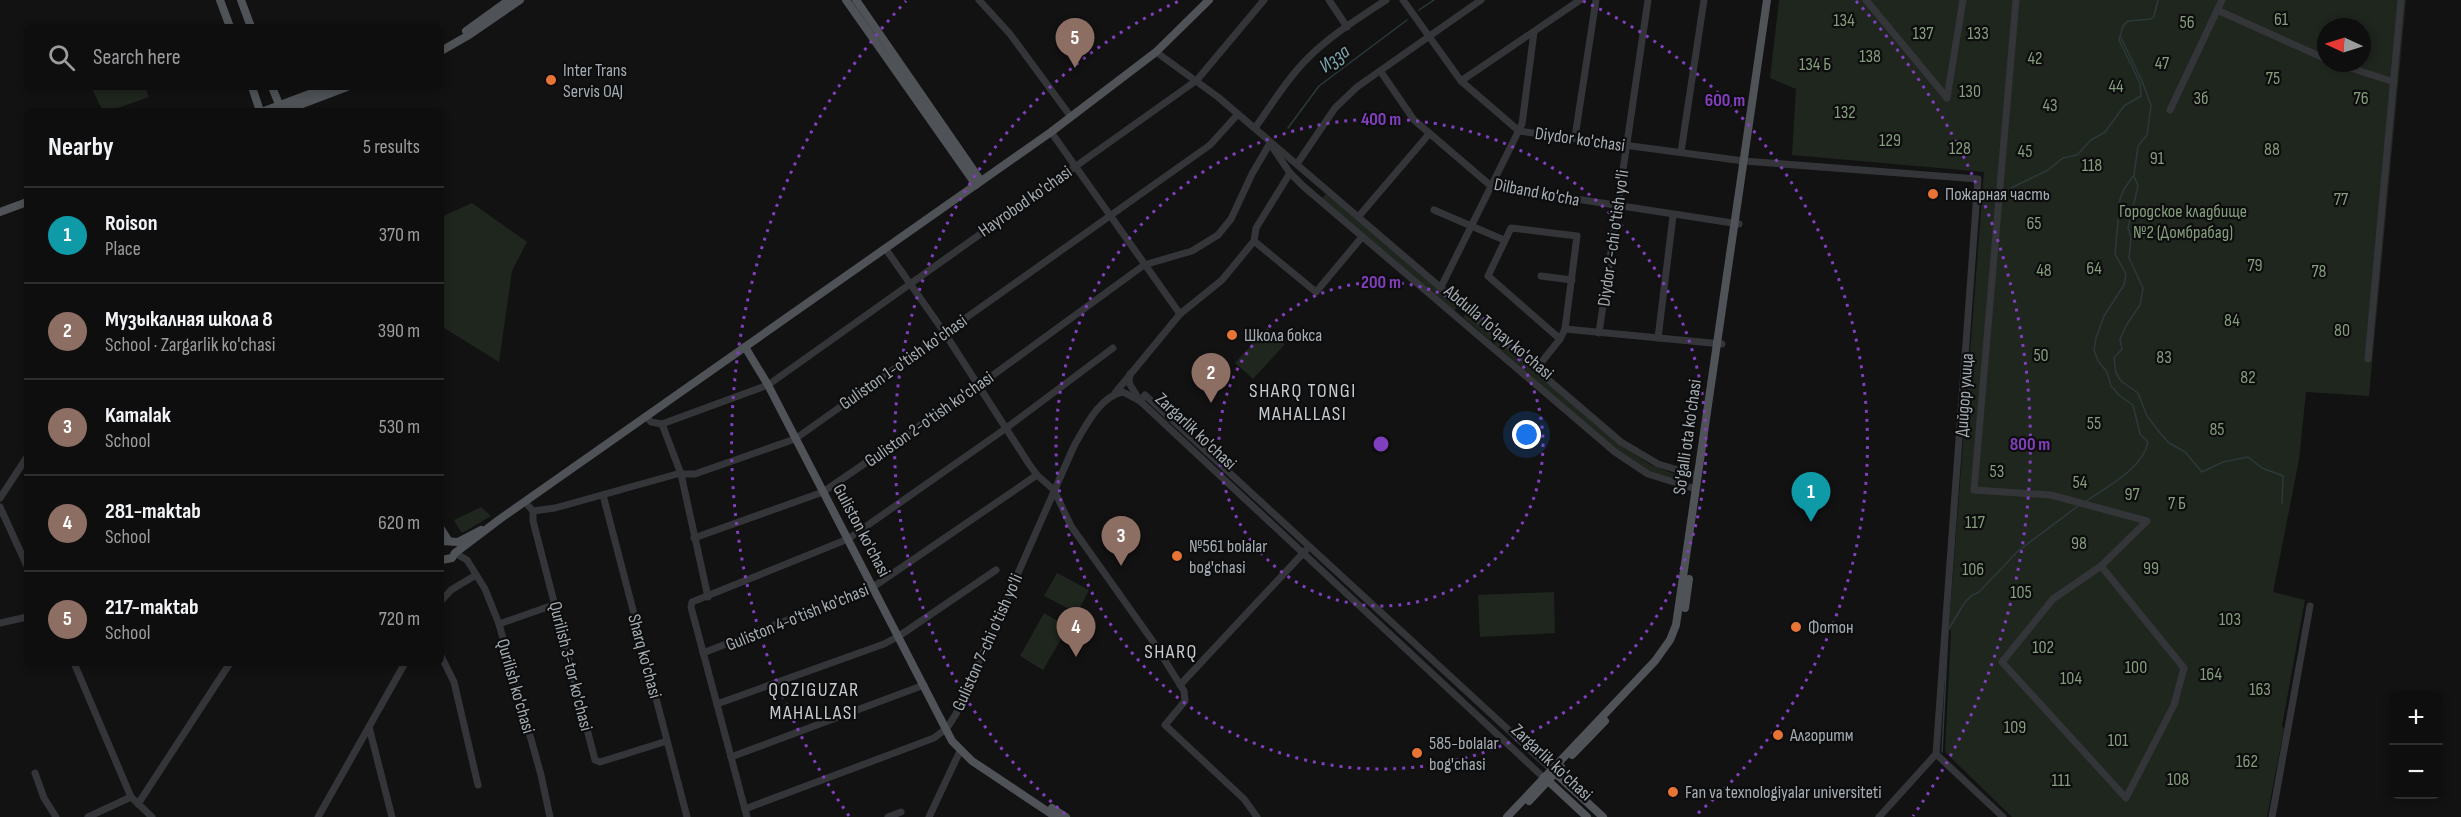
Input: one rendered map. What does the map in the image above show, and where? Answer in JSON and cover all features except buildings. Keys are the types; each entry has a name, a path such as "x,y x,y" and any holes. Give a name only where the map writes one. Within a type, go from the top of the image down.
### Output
{"main road":[{"path":"220,0 229,24"},
{"path":"241,0 250,24"},
{"path":"444,43 468,30 509,0"},
{"path":"444,49 470,36 520,0"},
{"path":"846,0 979,183"},
{"path":"856,0 979,183"},
{"path":"444,560 449,560 500,519 1051,132 1156,52 1209,0"},
{"name":"So'galli ota ko'chasi","path":"1514,817 1553,771 1653,672 1675,642 1685,609 1699,490 1769,0"},
{"path":"253,90 261,108"},
{"path":"273,90 282,108"},
{"path":"284,108 322,90"},
{"path":"285,108 338,90"},
{"path":"0,212 24,203"},
{"path":"0,218 24,209"},
{"name":"Guliston ko'chasi","path":"745,348 768,385 952,741 960,751 1056,817"},
{"path":"455,553 447,541 500,519"},
{"name":"Guliston ko'chasi","path":"947,728 976,758 1066,817"},
{"name":"Zargarlik ko'chasi","path":"1553,771 1603,817"},
{"name":"So'galli ota ko'chasi","path":"1507,817 1546,779"},
{"name":"Zargarlik ko'chasi","path":"1546,779 1587,817"}],"street":[{"path":"979,0 1010,34 1071,117"},
{"name":"Hayrobod ko'chasi","path":"662,424 768,385 1197,80 1264,0"},
{"path":"1329,0 1347,27"},
{"path":"1255,128 1297,70 1321,47 1386,0"},
{"name":"Diydor ko'chasi","path":"1403,0 1461,81 1519,131 1746,161"},
{"path":"1297,164 1335,108 1357,87 1481,0"},
{"path":"1461,81 1580,0"},
{"path":"1575,137 1596,0"},
{"name":"Diydor 2-chi o'tish yo'li","path":"1599,333 1647,0"},
{"path":"1680,152 1704,0"},
{"path":"1866,0 1947,98 1963,0"},
{"path":"2016,0 1974,490 2050,495 2146,521 2101,566 2053,599 2002,662 2126,798 2174,705 2184,668 2101,566"},
{"path":"2170,110 2222,0"},
{"path":"2368,359 2401,0"},
{"path":"2217,10 2317,55"},
{"path":"1441,287 1522,124 1534,32"},
{"name":"Abdulla To'qay ko'chasi","path":"1156,52 1197,80 1255,128 1629,447 1658,464 1701,476"},
{"name":"Dilband ko'cha","path":"1381,72 1414,120 1491,186 1673,216 1737,224"},
{"path":"2363,72 2394,82"},
{"name":"Guliston 1-o'tish ko'chasi","path":"533,511 681,474 695,474 795,439 1210,145 1238,114"},
{"path":"1051,132 1180,314"},
{"path":"1359,216 1428,134"},
{"name":"Abdulla To'qay ko'chasi","path":"1270,143 1290,173 1317,198 1624,460 1648,474 1699,490"},
{"name":"Guliston 2-o'tish ko'chasi","path":"694,538 823,492 978,386 1144,265 1192,251 1218,235 1231,219 1252,174 1270,143"},
{"name":"Дийдор улица","path":"1746,161 1973,178 1980,183 1936,754"},
{"name":"Guliston 7-chi o'tish yo'li","path":"746,813 934,738 947,728 956,714 1054,490 1082,432 1096,411 1113,395 1180,314 1222,280 1254,241 1256,228 1290,173"},
{"path":"1317,198 1319,191 1325,188"},
{"path":"1434,210 1504,240"},
{"path":"1658,338 1673,216"},
{"path":"1536,369 1560,339 1566,325 1577,236 1511,228 1488,276 1560,339"},
{"path":"1254,241 1316,292 1362,237"},
{"path":"885,248 944,332 1037,475 1054,490 1071,526 1149,634 1180,685 1185,701 1165,725 1244,799 1257,817"},
{"path":"1541,276 1572,280"},
{"path":"1455,316 1463,306"},
{"path":"1566,325 1599,333 1720,344"},
{"path":"746,813 690,604 848,539 1005,429 1113,348"},
{"path":"1132,370 1129,380 1140,401"},
{"path":"1113,395 1126,392 1140,401"},
{"name":"Zargarlik ko'chasi","path":"1546,779 1140,401 1145,394 1553,771"},
{"path":"646,416 651,422 662,424 681,474 708,597"},
{"path":"0,498 24,462"},
{"path":"1685,486 1690,481 1688,474"},
{"name":"Guliston 4-o'tish ko'chasi","path":"703,653 873,587 1037,475"},
{"name":"Sharq ko'chasi","path":"603,495 687,817"},
{"path":"525,502 533,511"},
{"path":"0,507 24,559"},
{"name":"Qurilish 3-tor ko'chasi","path":"533,511 533,520 596,762 667,741"},
{"path":"1180,685 1310,546"},
{"name":"Qurilish ko'chasi","path":"465,547 467,560 489,598 499,624 541,775 550,817"},
{"name":"Qurilish ko'chasi","path":"455,553 467,560"},
{"path":"717,704 884,644 996,570"},
{"path":"444,598 451,590 476,575"},
{"path":"499,624 556,604"},
{"path":"2272,817 2310,606"},
{"path":"0,623 24,618"},
{"path":"1414,656 1422,650"},
{"path":"444,662 454,682 478,785"},
{"path":"75,666 131,797 152,817"},
{"path":"138,804 228,666"},
{"path":"318,817 403,666"},
{"path":"731,757 924,685"},
{"path":"1493,730 1500,723"},
{"path":"369,727 392,817"},
{"path":"929,817 960,751"},
{"path":"1879,817 1936,754 2003,817"},
{"path":"35,773 56,817"},
{"path":"88,817 131,797"},
{"path":"1885,810 1893,817"},
{"path":"888,817 901,812"}],"green space":[{"name":"Городское кладбище №2 (Домбрабад)","path":"1779,0 2406,0 2369,396 2306,392 2299,460 2273,592 2305,600 2267,817 2012,817 1945,752 1951,633 1949,624 1984,172 1792,155 1796,89 1770,78"},
{"path":"92,90 146,90 149,97 118,108 102,108"},
{"path":"1326,194 1458,306 1456,309 1454,311 1322,198"},
{"path":"472,203 527,242 512,271 499,362 444,328 444,216"},
{"path":"1467,313 1626,449 1651,465 1685,478 1685,482 1649,471 1618,451 1463,317"},
{"path":"1267,328 1285,344 1253,379 1235,363"},
{"path":"481,507 491,516 461,532 454,520"},
{"path":"1057,573 1089,590 1077,613 1044,596"},
{"path":"1554,592 1555,633 1480,637 1478,595"},
{"path":"1044,613 1068,627 1043,670 1020,656"}],"waterway":[{"name":"Изза","path":"1419,10 1434,0"},
{"path":"2011,188 2048,170 2063,158 2077,155 2091,140 2105,132 2124,106 2141,96 2140,83 2119,40 2123,26 2128,21 2151,19 2154,16 2158,0"},
{"name":"Изза","path":"1288,128 1319,86 1407,20"},
{"path":"2085,502 2131,469 2145,452 2148,442 2140,434 2133,405 2111,386 2107,372 2098,361 2094,350 2104,316 2124,285 2126,274 2115,254 2120,199 2134,175 2138,146 2147,135 2151,105 2120,36"},
{"path":"2134,176 2138,186 2128,228 2131,237 2129,258 2143,288 2140,305 2120,339 2122,349 2114,358 2116,373 2121,381 2138,393 2147,416 2160,433 2169,443 2185,452 2202,472 2223,462 2248,457 2262,468 2283,476 2282,504"},
{"path":"1981,190 1997,192"},
{"path":"1942,752 1948,630 1965,602 1979,592 2018,551 2078,506"}],"place":[{"name":"217-maktab","path":"1075,68"},
{"name":"Inter Trans Servis OAJ","path":"551,80"},
{"name":"Пожарная часть","path":"1933,194"},
{"name":"Школа бокса","path":"1232,335"},
{"name":"Музыкалная школа 8","path":"1211,403"},
{"name":"Roison","path":"1811,522"},
{"name":"№561 bolalar bog'chasi","path":"1177,556"},
{"name":"Kamalak","path":"1121,566"},
{"name":"Фотон","path":"1796,627"},
{"name":"281-maktab","path":"1076,657"},
{"name":"Алгоритм","path":"1778,735"},
{"name":"585-bolalar bog'chasi","path":"1417,753"},
{"name":"Fan va texnologiyalar universiteti","path":"1673,792"}],"district":[{"name":"SHARQ TONGI MAHALLASI","path":"1303,402"},
{"name":"SHARQ","path":"1171,651"},
{"name":"QOZIGUZAR MAHALLASI","path":"814,700"}],"park label":[{"name":"61","path":"2281,19"},
{"name":"134","path":"1844,20"},
{"name":"56","path":"2187,22"},
{"name":"137","path":"1923,33"},
{"name":"133","path":"1978,33"},
{"name":"138","path":"1870,56"},
{"name":"42","path":"2035,58"},
{"name":"47","path":"2162,63"},
{"name":"134 Б","path":"1815,64"},
{"name":"75","path":"2273,78"},
{"name":"44","path":"2116,86"},
{"name":"130","path":"1970,91"},
{"name":"3б","path":"2201,98"},
{"name":"76","path":"2361,98"},
{"name":"43","path":"2050,105"},
{"name":"132","path":"1845,112"},
{"name":"129","path":"1890,140"},
{"name":"128","path":"1960,148"},
{"name":"88","path":"2272,149"},
{"name":"45","path":"2025,151"},
{"name":"91","path":"2157,158"},
{"name":"118","path":"2092,165"},
{"name":"77","path":"2341,199"},
{"name":"65","path":"2034,223"},
{"name":"79","path":"2255,265"},
{"name":"64","path":"2094,268"},
{"name":"48","path":"2044,270"},
{"name":"78","path":"2319,271"},
{"name":"84","path":"2232,320"},
{"name":"80","path":"2342,330"},
{"name":"50","path":"2041,355"},
{"name":"83","path":"2164,357"},
{"name":"82","path":"2248,377"},
{"name":"55","path":"2094,423"},
{"name":"85","path":"2217,429"},
{"name":"53","path":"1997,471"},
{"name":"54","path":"2080,482"},
{"name":"97","path":"2132,494"},
{"name":"7 Б","path":"2177,503"},
{"name":"117","path":"1975,522"},
{"name":"98","path":"2079,543"},
{"name":"99","path":"2151,568"},
{"name":"106","path":"1973,569"},
{"name":"105","path":"2021,592"},
{"name":"103","path":"2230,619"},
{"name":"102","path":"2043,647"},
{"name":"100","path":"2136,667"},
{"name":"164","path":"2211,674"},
{"name":"104","path":"2071,678"},
{"name":"163","path":"2260,689"},
{"name":"109","path":"2015,727"},
{"name":"101","path":"2118,740"},
{"name":"162","path":"2247,761"},
{"name":"108","path":"2178,779"},
{"name":"111","path":"2061,780"}]}
